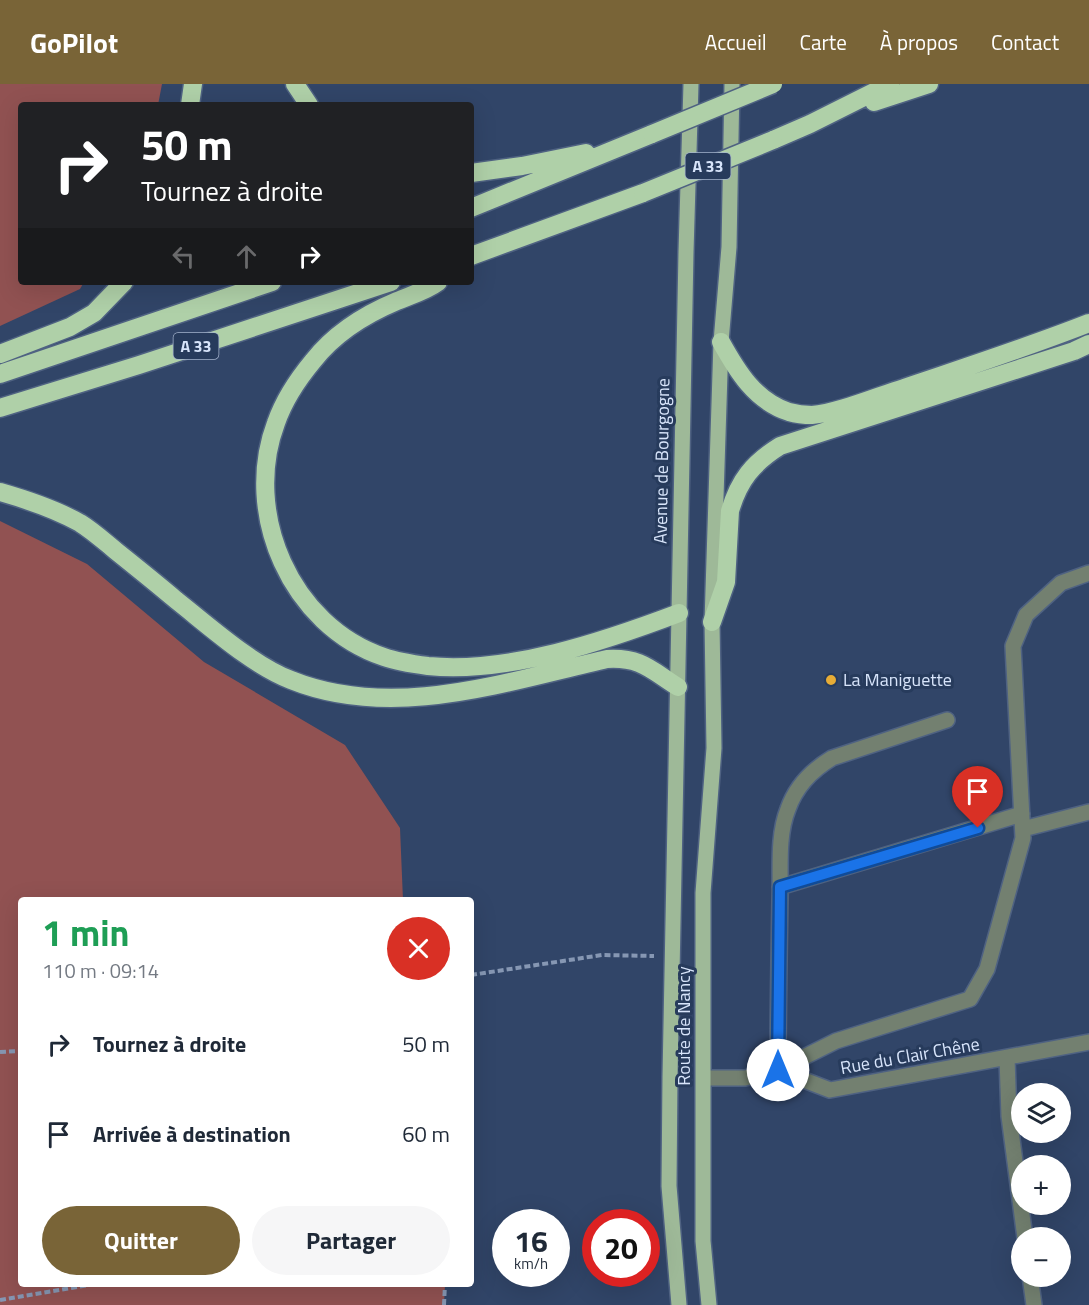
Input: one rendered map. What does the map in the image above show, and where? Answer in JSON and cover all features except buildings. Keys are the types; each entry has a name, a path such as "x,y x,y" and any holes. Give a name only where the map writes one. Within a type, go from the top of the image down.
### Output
{"highway":[{"path":"191,102 194,84"},
{"path":"295,84 307,102"},
{"path":"474,207 773,84"},
{"name":"A 33","path":"474,255 643,193 773,140 890,84"},
{"path":"810,124 928,84"},
{"path":"474,173 522,166 626,145"},
{"path":"0,354 86,318 94,313 121,285"},
{"name":"A 33","path":"0,374 263,285"},
{"name":"A 33","path":"0,408 382,285"},
{"path":"434,285 396,301 355,323 326,345 288,397 276,423 270,446 266,486 270,528 283,565 293,584 318,614 349,640 384,658 429,666 458,668 481,666 557,652 612,638 679,613"},
{"path":"721,342 740,374 759,395 781,409 802,415 813,415 854,404 1037,344 1089,323"},
{"path":"712,622 726,582 730,511 733,500 747,474 768,454 780,446 1074,351 1089,344"},
{"path":"0,492 37,503 81,524 252,658 290,680 315,688 371,699 447,695 607,659 625,658 638,661 678,687"}],"main road":[{"name":"Avenue de Bourgogne","path":"675,838 691,84"},
{"path":"712,622 721,342 729,247 732,84"},
{"name":"Route de Nancy","path":"709,1305 703,1241 703,893 714,748 712,622"},
{"name":"Route de Nancy","path":"675,838 669,1186 680,1305"}],"street":[{"path":"704,1078 745,1078 778,1070 836,1041 970,999 987,969 1023,838 1013,646 1026,615 1061,583 1089,573"},
{"path":"778,1070 780,887 783,826 788,808 807,777 832,758 947,720"},
{"path":"780,887 1022,822 1089,812"},
{"name":"Rue du Clair Chêne","path":"778,1070 830,1090 1089,1042"},
{"path":"1007,1058 1009,1116 1024,1227"},
{"path":"1032,1287 1034,1305"}],"path":[{"path":"474,975 602,955 672,956"},
{"path":"0,1052 18,1051"},
{"path":"0,1300 76,1287"},
{"path":"444,1305 445,1287"}],"shaded area":[{"path":"0,84 162,84 159,102 18,102 18,285 82,285 80,289 0,326"},
{"path":"0,521 87,564 204,662 345,745 400,828 403,897 18,897 18,1287 445,1287 444,1305 0,1305"}],"place":[{"name":"La Maniguette","path":"831,680"}],"route":[{"path":"778,1070 780,887 978,828"}]}
